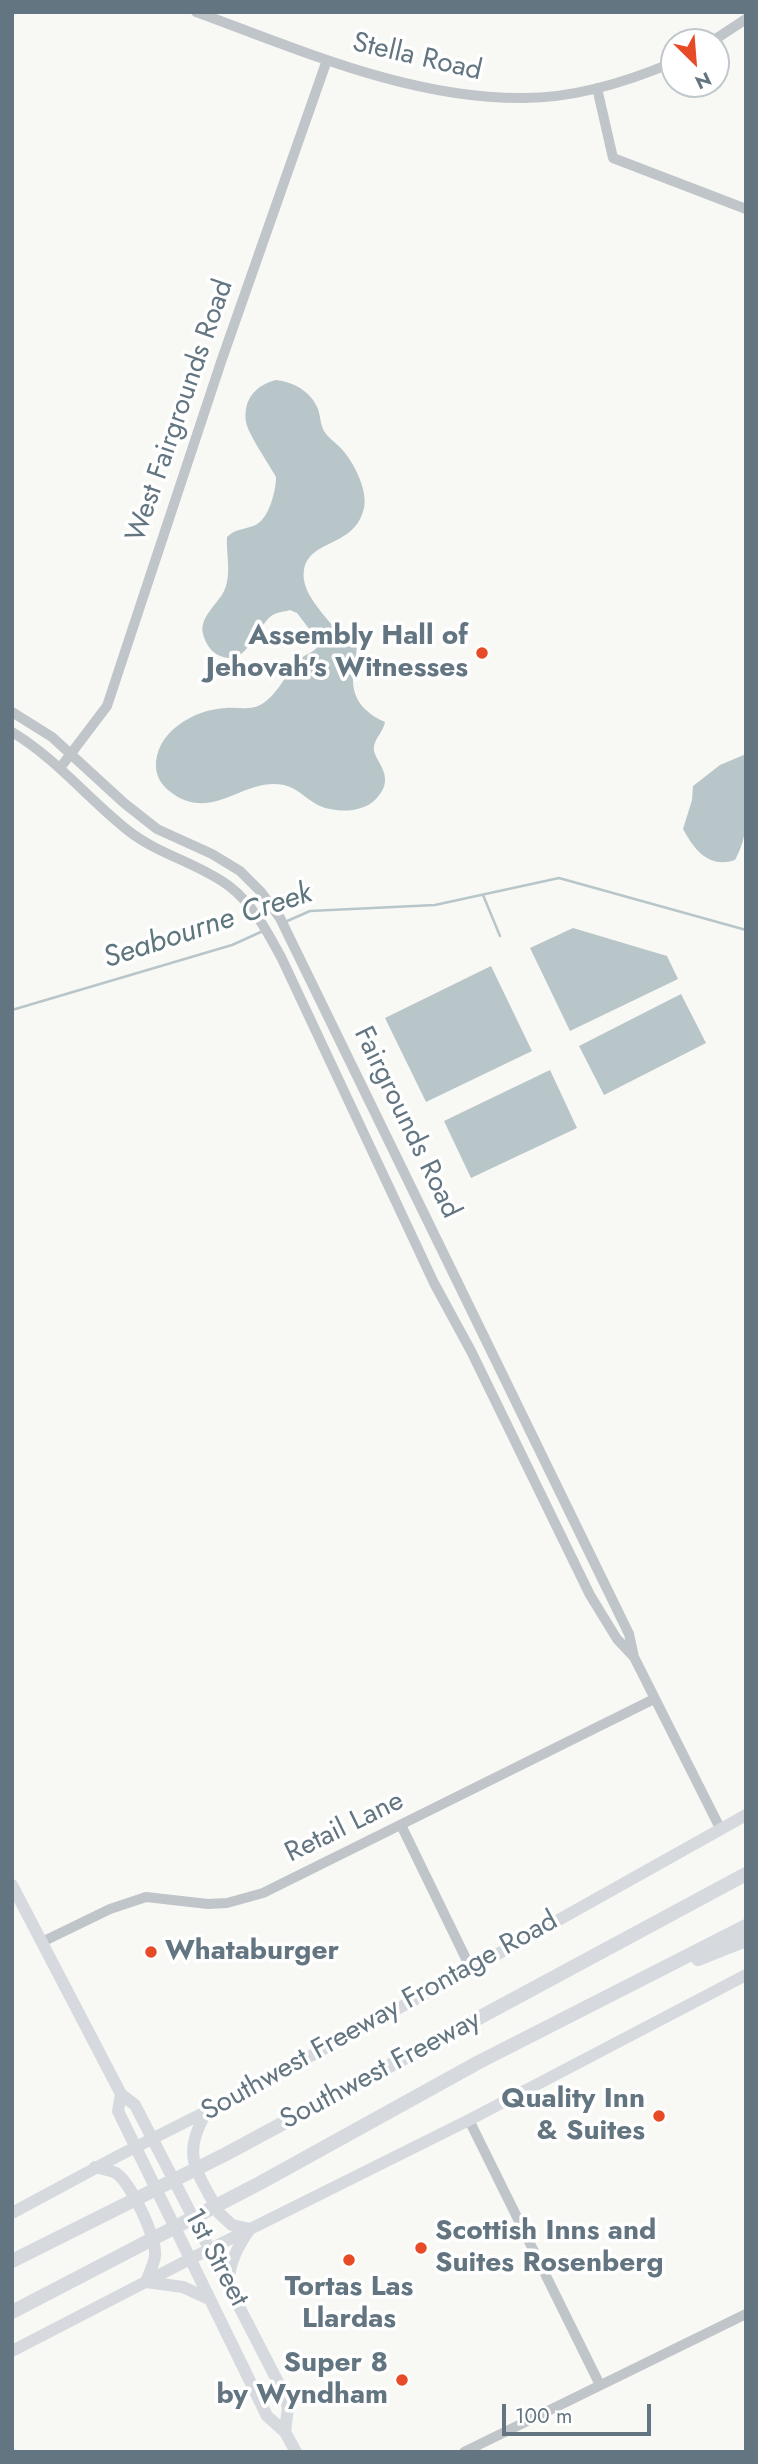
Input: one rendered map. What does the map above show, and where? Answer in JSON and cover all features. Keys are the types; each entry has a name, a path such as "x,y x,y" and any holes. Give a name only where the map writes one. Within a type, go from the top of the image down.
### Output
{"highway":[{"name":"Southwest Freeway","path":"12,2261 226,2154 746,1874"},
{"name":"Southwest Freeway","path":"12,2312 260,2183 596,2000 746,1926"},
{"path":"596,2000 746,1940"}],"main road":[{"name":"Southwest Freeway Frontage Road","path":"12,2213 95,2167 207,2112 471,1969 746,1815"},
{"name":"1st Street","path":"12,1885 121,2094 135,2105 228,2284 288,2407 285,2432"},
{"path":"12,2351 469,2120 746,1975"},
{"name":"1st Street","path":"121,2094 118,2111 209,2300 267,2416 285,2432 296,2452"},
{"path":"207,2112 192,2141 192,2157 219,2213 232,2225 250,2229"},
{"path":"95,2167 116,2173 125,2182 148,2226 155,2245 155,2257 146,2282"},
{"path":"228,2284 233,2255 250,2229"},
{"path":"146,2282 183,2287 209,2300"}],"street":[{"name":"Stella Road","path":"196,12 327,60 441,92 483,97 563,95 629,80 660,68"},
{"path":"730,30 746,19"},
{"name":"West Fairgrounds Road","path":"60,768 107,706 222,359 327,60"},
{"path":"597,88 613,159 746,209"},
{"name":"Fairgrounds Road","path":"12,712 52,737 149,823 240,871 261,892 280,918 629,1634 634,1657 654,1699 720,1828"},
{"name":"Fairgrounds Road","path":"12,732 60,768 111,816 148,845 203,870 229,886 265,928 434,1283 471,1351 590,1595 617,1639 634,1657"},
{"name":"Retail Lane","path":"42,1942 110,1909 146,1897 208,1904 227,1903 253,1896 654,1699"},
{"path":"401,1825 471,1969"},
{"path":"469,2120 600,2385"},
{"path":"464,2452 746,2314"}],"shaded area":[{"path":"276,380 295,385 311,397 318,409 324,431 349,458 364,494 364,508 352,530 315,552 304,570 306,586 314,602 336,630 353,635 357,642 353,674 358,699 368,711 385,722 374,751 385,775 385,783 376,799 355,810 323,807 289,786 269,784 213,802 198,803 184,800 168,790 160,780 156,768 157,755 162,744 169,733 179,725 214,709 251,708 265,702 300,659 320,643 297,613 290,610 270,617 249,646 236,657 228,658 215,653 208,646 203,634 206,616 226,585 227,537 263,519 273,498 276,477 251,434 246,414 252,394 262,385"},
{"path":"746,754 747,808 741,848 735,860 717,862 697,850 683,829 692,800 693,786 720,765"},
{"path":"573,928 667,956 678,979 570,1031 530,948"},
{"path":"491,966 532,1051 426,1102 385,1018"},
{"path":"681,994 706,1043 604,1095 579,1046"},
{"path":"550,1070 577,1128 471,1178 444,1121"}],"waterway":[{"name":"Seabourne Creek","path":"285,922 310,911 435,905 559,878 746,930"},
{"path":"483,895 500,936"},
{"name":"Seabourne Creek","path":"12,1010 232,945 263,931"}],"place":[{"name":"Assembly Hall of Jehovah's Witnesses","path":"482,653"},
{"name":"Whataburger","path":"151,1952"},
{"name":"Quality Inn & Suites","path":"659,2116"},
{"name":"Scottish Inns and Suites Rosenberg","path":"421,2248"},
{"name":"Tortas Las Llardas","path":"349,2260"},
{"name":"Super 8 by Wyndham","path":"402,2380"}]}
